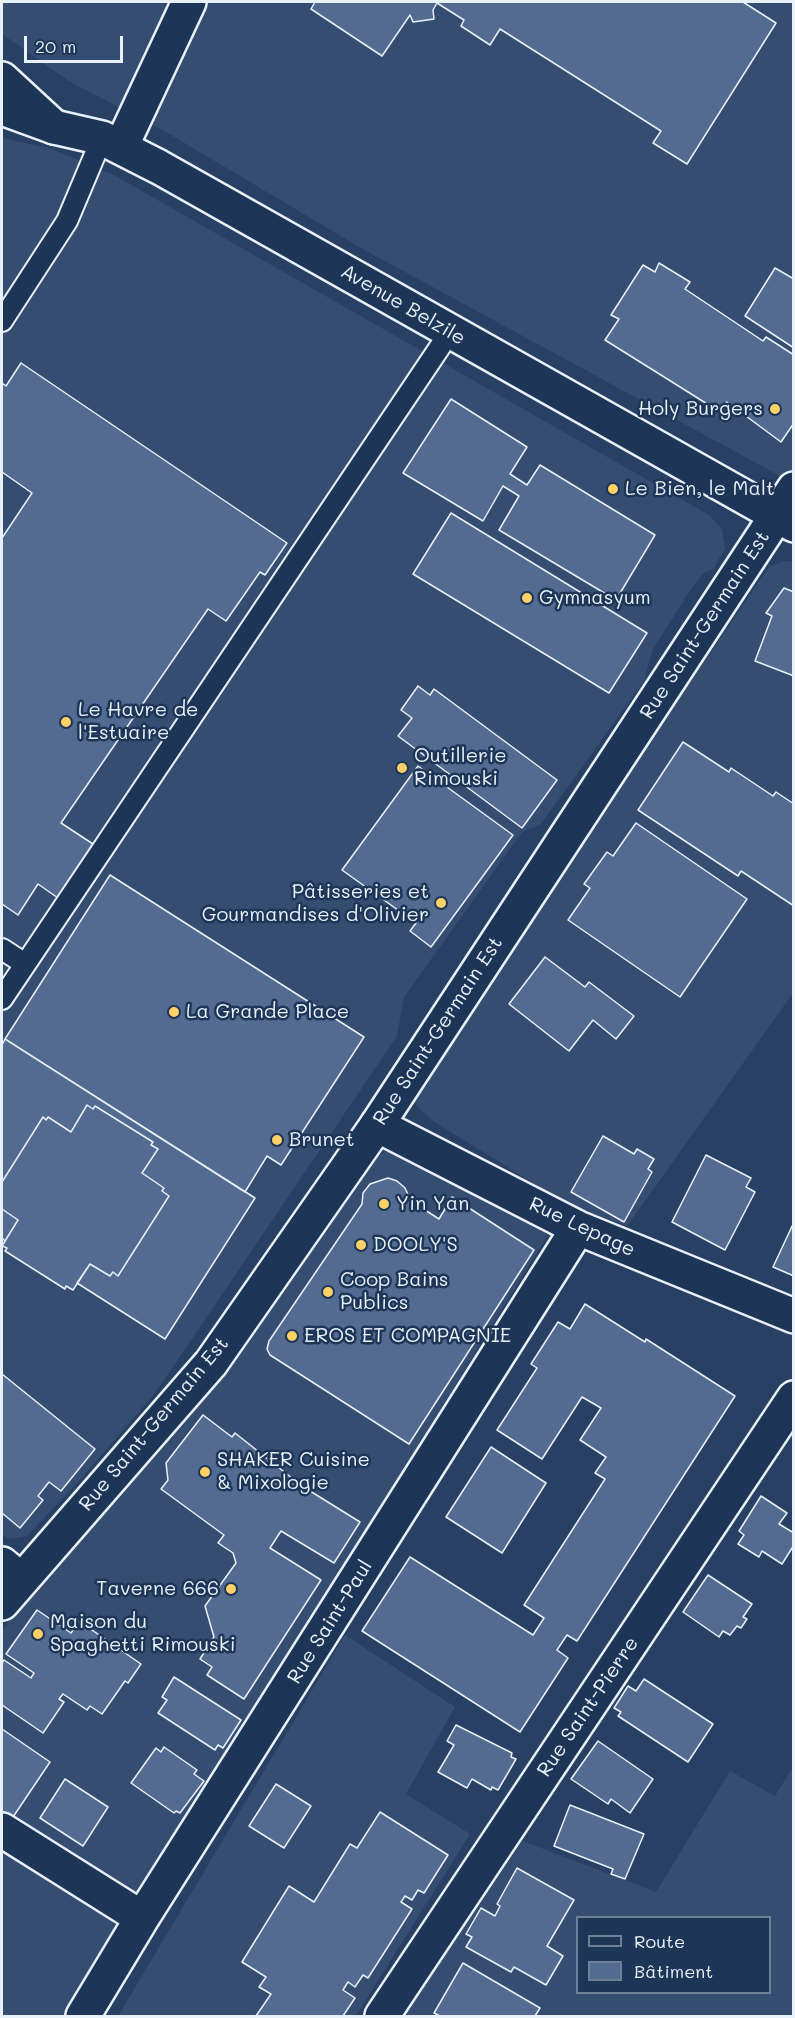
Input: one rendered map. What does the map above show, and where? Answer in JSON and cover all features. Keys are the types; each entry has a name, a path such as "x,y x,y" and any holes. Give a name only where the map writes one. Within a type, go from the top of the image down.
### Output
{"street":[{"path":"112,142 189,2"},
{"path":"2,79 54,126"},
{"name":"Avenue Belzile","path":"2,108 54,126 112,142 450,332 788,510"},
{"name":"Rue Saint-Germain Est","path":"8,1582 211,1363 377,1125 788,510"},
{"name":"Rue Lepage","path":"377,1125 578,1228 794,1316"},
{"name":"Rue Saint-Paul","path":"83,2016 142,1918 578,1228"},
{"name":"Rue Saint-Pierre","path":"382,2016 794,1398"},
{"path":"2,1830 142,1918"}],"lane":[{"path":"2,321 67,221 112,142"},
{"path":"2,999 450,332"},
{"path":"2,949 25,964"}],"shaded area":[{"path":"2,2 793,2 793,483 361,248 171,135 69,81 2,34"},
{"path":"2,138 49,148 114,175 709,515 722,529 725,549 713,569 704,573 693,586 653,649 644,681 541,824 522,832 404,997 397,1036 156,1392 80,1480 27,1536 9,1539 2,1534"},
{"path":"785,561 793,562 793,993 627,1226 567,1204 433,1121 416,1105 410,1083 551,887 769,567"},
{"path":"385,1152 398,1152 423,1164 548,1235 143,1890 132,1893 2,1811 2,1631 44,1575 112,1502 207,1388 371,1158"},
{"path":"345,1635 455,1707 406,1794 470,1834 356,2016 118,2016"},
{"path":"793,1767 793,2016 404,2016 523,1841 656,1892 730,1771 775,1796"},
{"path":"2,1849 110,1916 116,1933 62,2016 2,2016"}],"building":[{"path":"315,2 743,2 776,23 687,164 653,143 661,131 500,29 490,45 461,26 464,20 437,3 433,10 434,19 413,22 410,15 382,56 311,9"},
{"path":"659,263 690,282 685,289 763,341 766,337 794,355 794,423 781,442 727,402 720,412 605,340 619,319 611,315 643,265 655,272"},
{"path":"775,268 794,279 794,348 745,316"},
{"name":"Le Havre de l'Estuaire","path":"21,363 287,543 265,575 260,572 226,621 208,609 61,823 93,844 58,898 38,884 18,915 2,904 2,538 32,493 2,472 2,383 6,386"},
{"path":"451,399 527,447 510,474 527,485 540,465 655,535 616,600 499,530 519,496 503,486 483,521 403,473"},
{"path":"451,513 647,633 609,693 413,574"},
{"path":"784,588 794,592 794,676 755,661 772,616 766,613"},
{"path":"418,686 430,695 434,689 557,780 522,828 398,736 412,718 401,710"},
{"path":"683,742 729,772 731,768 773,796 776,792 794,804 794,906 741,871 738,876 638,810"},
{"path":"418,766 513,835 431,947 410,931 416,923 342,870"},
{"path":"636,823 747,899 680,997 568,920 590,888 584,884 607,852 613,856"},
{"name":"La Grande Place","path":"110,875 364,1037 281,1165 267,1156 245,1192 5,1039"},
{"path":"545,957 585,987 589,982 634,1016 616,1039 593,1020 569,1051 509,1004"},
{"path":"5,1039 255,1198 165,1339 77,1283 90,1264 110,1276 113,1272 118,1276 169,1196 162,1191 164,1188 142,1173 158,1149 151,1145 153,1142 95,1106 93,1109 87,1105 71,1132 48,1117 46,1120 43,1117 2,1182 2,1045"},
{"path":"87,1105 93,1109 95,1106 153,1142 151,1145 158,1149 142,1173 164,1188 162,1191 169,1196 118,1276 113,1272 110,1276 90,1264 73,1290 66,1286 65,1289 5,1251 7,1248 2,1246 18,1220 2,1209 2,1182 43,1117 46,1120 48,1117 71,1132"},
{"path":"603,1136 634,1154 637,1149 654,1159 648,1169 652,1172 624,1222 571,1192"},
{"path":"706,1155 751,1178 746,1187 755,1192 725,1250 672,1222"},
{"path":"388,1178 397,1181 405,1188 411,1201 439,1219 452,1197 534,1250 409,1444 270,1355 267,1349 269,1341 362,1204 363,1193 370,1184"},
{"path":"2,1209 18,1220 5,1241 2,1238"},
{"path":"794,1222 794,1276 773,1267"},
{"path":"585,1304 645,1342 646,1339 735,1396 577,1641 567,1635 557,1650 568,1658 520,1732 362,1631 410,1557 533,1635 544,1618 524,1605 605,1479 595,1473 606,1457 580,1440 601,1408 582,1397 542,1459 497,1430 537,1368 531,1364 558,1322 570,1329"},
{"path":"2,1374 95,1449 61,1491 49,1482 38,1496 43,1500 20,1528 2,1513"},
{"path":"203,1415 232,1437 235,1433 302,1486 360,1522 334,1563 281,1531 270,1548 321,1580 244,1699 207,1675 212,1667 200,1659 214,1637 205,1606 236,1563 233,1553 218,1543 224,1535 161,1489 168,1480 166,1463"},
{"path":"491,1447 546,1483 502,1553 446,1517"},
{"path":"761,1496 787,1513 779,1524 794,1533 794,1545 782,1564 762,1551 759,1557 738,1544 744,1535 739,1531"},
{"path":"708,1575 752,1604 743,1617 747,1619 741,1628 737,1626 730,1635 723,1631 719,1637 683,1612"},
{"path":"37,1610 71,1633 79,1621 141,1664 128,1683 125,1681 102,1714 90,1706 87,1710 63,1694 59,1699 64,1702 43,1733 2,1705 2,1663 4,1660 31,1678 34,1673 6,1654"},
{"path":"174,1677 241,1720 223,1748 218,1745 215,1750 158,1713 167,1700 162,1697"},
{"path":"644,1679 713,1724 688,1762 618,1716 621,1712 614,1708 628,1686 636,1691"},
{"path":"456,1725 512,1753 511,1757 516,1759 498,1790 492,1787 491,1790 472,1779 467,1788 438,1772 454,1745 447,1741"},
{"path":"2,1729 50,1762 11,1820 2,1813"},
{"path":"598,1741 653,1779 630,1813 611,1799 608,1804 571,1779"},
{"path":"164,1747 197,1770 194,1774 204,1781 180,1813 176,1811 174,1813 131,1783 156,1748 161,1752"},
{"path":"65,1779 108,1807 83,1846 40,1818"},
{"path":"276,1784 311,1806 284,1848 249,1826"},
{"path":"570,1805 644,1834 625,1879 611,1874 613,1869 554,1846"},
{"path":"380,1812 448,1855 424,1893 418,1890 412,1900 405,1896 401,1902 412,1909 368,1978 363,1975 355,1987 348,1982 343,1990 355,1998 343,2016 256,2016 271,1994 259,1987 266,1977 242,1962 289,1886 314,1902 350,1844 357,1848"},
{"path":"517,1868 574,1900 547,1946 563,1956 546,1985 514,1967 511,1972 466,1947 472,1937 466,1934 481,1908 495,1916 500,1906 497,1904"},
{"path":"463,1963 540,2008 535,2016 440,2016 434,2013"}],"place":[{"name":"Holy Burgers","path":"775,409"},
{"name":"Le Bien, le Malt","path":"613,489"},
{"name":"Gymnasyum","path":"527,598"},
{"name":"Le Havre de l'Estuaire","path":"66,722"},
{"name":"Outillerie Rimouski","path":"402,768"},
{"name":"Pâtisseries et Gourmandises d'Olivier","path":"441,903"},
{"name":"La Grande Place","path":"174,1012"},
{"name":"Brunet","path":"277,1140"},
{"name":"Yin Yan","path":"384,1204"},
{"name":"DOOLY'S","path":"361,1245"},
{"name":"Coop Bains Publics","path":"328,1292"},
{"name":"EROS ET COMPAGNIE","path":"292,1336"},
{"name":"SHAKER Cuisine & Mixologie","path":"205,1472"},
{"name":"Taverne 666","path":"231,1589"},
{"name":"Maison du Spaghetti Rimouski","path":"38,1634"}]}
